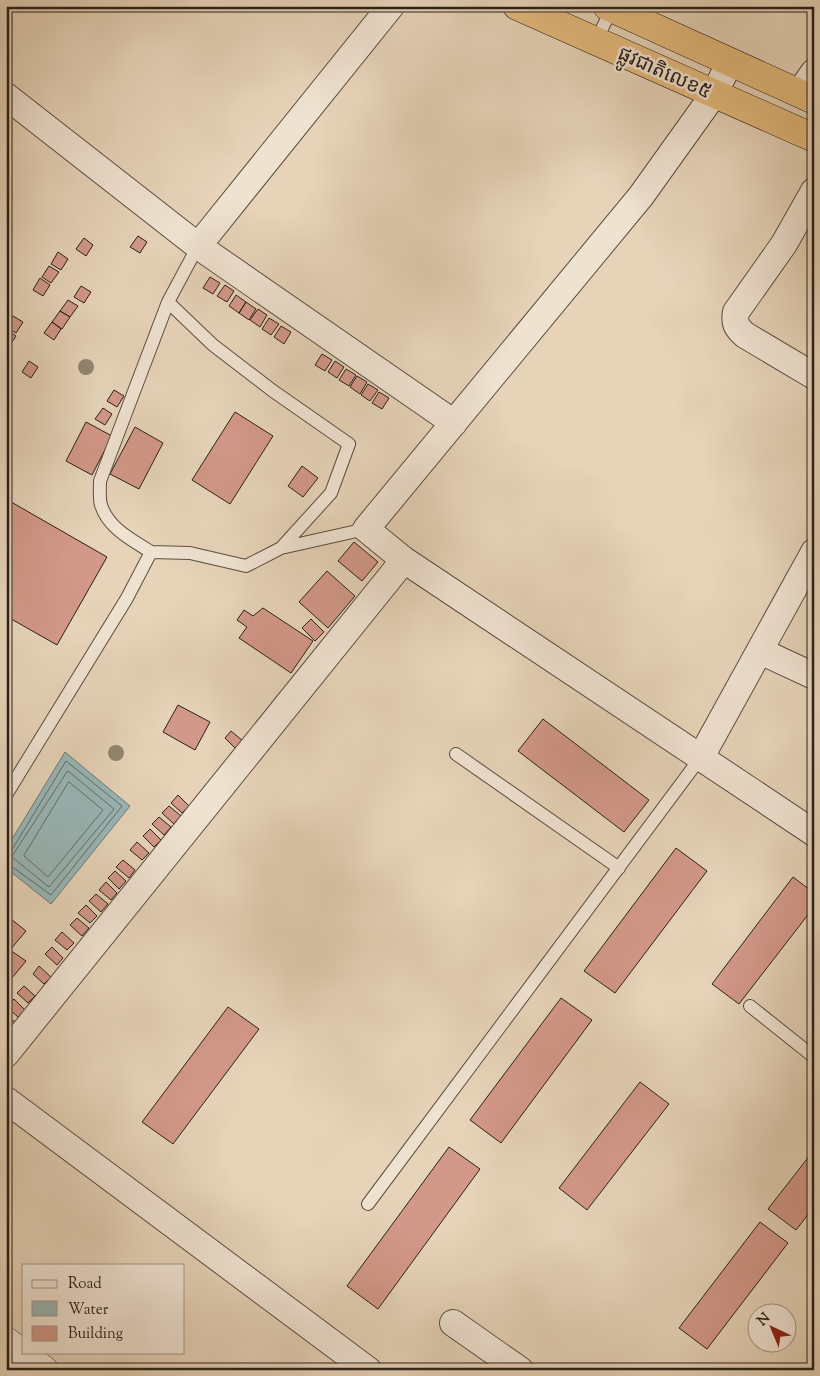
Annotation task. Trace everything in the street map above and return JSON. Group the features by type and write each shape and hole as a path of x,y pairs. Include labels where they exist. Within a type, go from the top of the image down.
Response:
{"highway":[{"name":"ផ្លូវជាតិលេខ៥","path":"517,6 814,138"},
{"name":"ផ្លូវជាតិលេខ៥","path":"611,7 730,62 809,88"}],"street":[{"path":"198,246 390,6"},
{"path":"730,62 714,94 641,196 366,529 404,560 814,833"},
{"path":"6,96 198,246 454,423"},
{"path":"814,191 784,244 736,312 734,320 736,326 745,335 814,376"},
{"path":"701,757 814,552"},
{"path":"6,1054 404,560"},
{"path":"760,650 814,676"},
{"path":"6,1100 368,1370"},
{"path":"453,1323 520,1370"},
{"path":"6,1341 22,1353"},
{"path":"23,1354 44,1370"}],"lane":[{"path":"596,41 611,7"},
{"path":"198,246 168,302 100,481 100,504 117,530 151,552 190,552 246,566 281,548 366,529"},
{"path":"168,302 213,345 272,391 349,444 331,494 281,548"},
{"path":"6,795 127,598 151,552"},
{"path":"456,754 619,868"},
{"path":"368,1204 701,757"},
{"path":"750,1006 814,1057"}],"water":[{"path":"65,752 130,806 51,904 6,868 6,849"}],"building":[{"path":"138,236 147,242 140,253 130,247"},
{"path":"84,238 93,245 86,256 76,249"},
{"path":"58,252 68,259 61,270 51,264"},
{"path":"49,266 59,272 51,283 42,277"},
{"path":"210,277 220,283 213,294 203,288"},
{"path":"40,278 50,285 43,296 33,290"},
{"path":"225,285 234,291 227,302 217,296"},
{"path":"81,286 91,292 84,303 74,297"},
{"path":"236,295 246,302 239,313 229,306"},
{"path":"68,300 78,306 70,317 60,311"},
{"path":"246,302 256,309 249,320 239,313"},
{"path":"258,309 267,315 260,327 250,320"},
{"path":"60,311 70,317 62,329 52,322"},
{"path":"13,316 23,322 16,333 6,327"},
{"path":"269,318 279,324 271,335 262,329"},
{"path":"52,322 61,329 54,340 44,333"},
{"path":"281,326 291,332 284,344 274,337"},
{"path":"6,329 16,336 9,347 6,345"},
{"path":"322,354 332,360 325,371 315,365"},
{"path":"29,361 38,367 31,378 22,372"},
{"path":"335,361 344,367 337,378 328,372"},
{"path":"346,369 356,375 349,386 339,380"},
{"path":"357,376 367,382 360,394 350,387"},
{"path":"368,384 378,390 370,401 361,395"},
{"path":"114,390 124,396 117,407 107,401"},
{"path":"379,392 389,398 382,409 372,403"},
{"path":"103,408 112,414 105,425 95,419"},
{"path":"235,412 273,436 230,504 192,480"},
{"path":"86,422 112,436 92,475 66,461"},
{"path":"135,427 163,443 139,489 110,474"},
{"path":"302,466 318,478 303,497 288,486"},
{"path":"6,499 107,557 57,645 6,616"},
{"path":"354,542 378,562 362,581 338,561"},
{"path":"327,571 355,596 328,628 299,602"},
{"path":"263,608 313,641 291,673 239,638 247,627 237,620 244,610 253,616"},
{"path":"311,619 324,632 315,641 302,628"},
{"path":"178,705 210,722 195,750 163,732"},
{"path":"543,719 649,800 624,832 518,751"},
{"path":"231,731 243,741 236,749 225,738"},
{"path":"178,795 189,806 182,813 171,803"},
{"path":"169,806 181,816 174,824 162,813"},
{"path":"159,817 171,827 164,835 152,824"},
{"path":"150,829 161,840 154,847 143,836"},
{"path":"137,842 149,853 142,860 130,850"},
{"path":"676,848 707,871 615,993 584,971"},
{"path":"123,860 135,870 129,878 116,867"},
{"path":"115,871 126,881 119,889 108,878"},
{"path":"793,877 814,893 814,907 739,1004 712,984"},
{"path":"106,882 117,893 111,900 99,890"},
{"path":"96,894 108,904 101,912 89,901"},
{"path":"86,905 97,916 90,923 78,913"},
{"path":"6,915 26,931 10,950 6,947"},
{"path":"77,918 89,928 82,936 70,925"},
{"path":"62,932 74,943 67,950 55,940"},
{"path":"52,947 63,958 57,965 45,954"},
{"path":"10,950 26,961 6,985 6,954"},
{"path":"39,966 51,977 44,984 33,974"},
{"path":"24,986 35,996 28,1003 17,993"},
{"path":"561,998 592,1020 501,1143 470,1120"},
{"path":"14,999 25,1010 18,1017 7,1007"},
{"path":"228,1007 259,1029 173,1144 142,1122"},
{"path":"6,1014 15,1022 8,1030 6,1028"},
{"path":"640,1082 669,1104 587,1210 559,1188"},
{"path":"449,1147 480,1169 378,1309 347,1286"},
{"path":"814,1150 814,1207 796,1230 768,1209"},
{"path":"760,1222 788,1243 707,1349 679,1328"}]}
